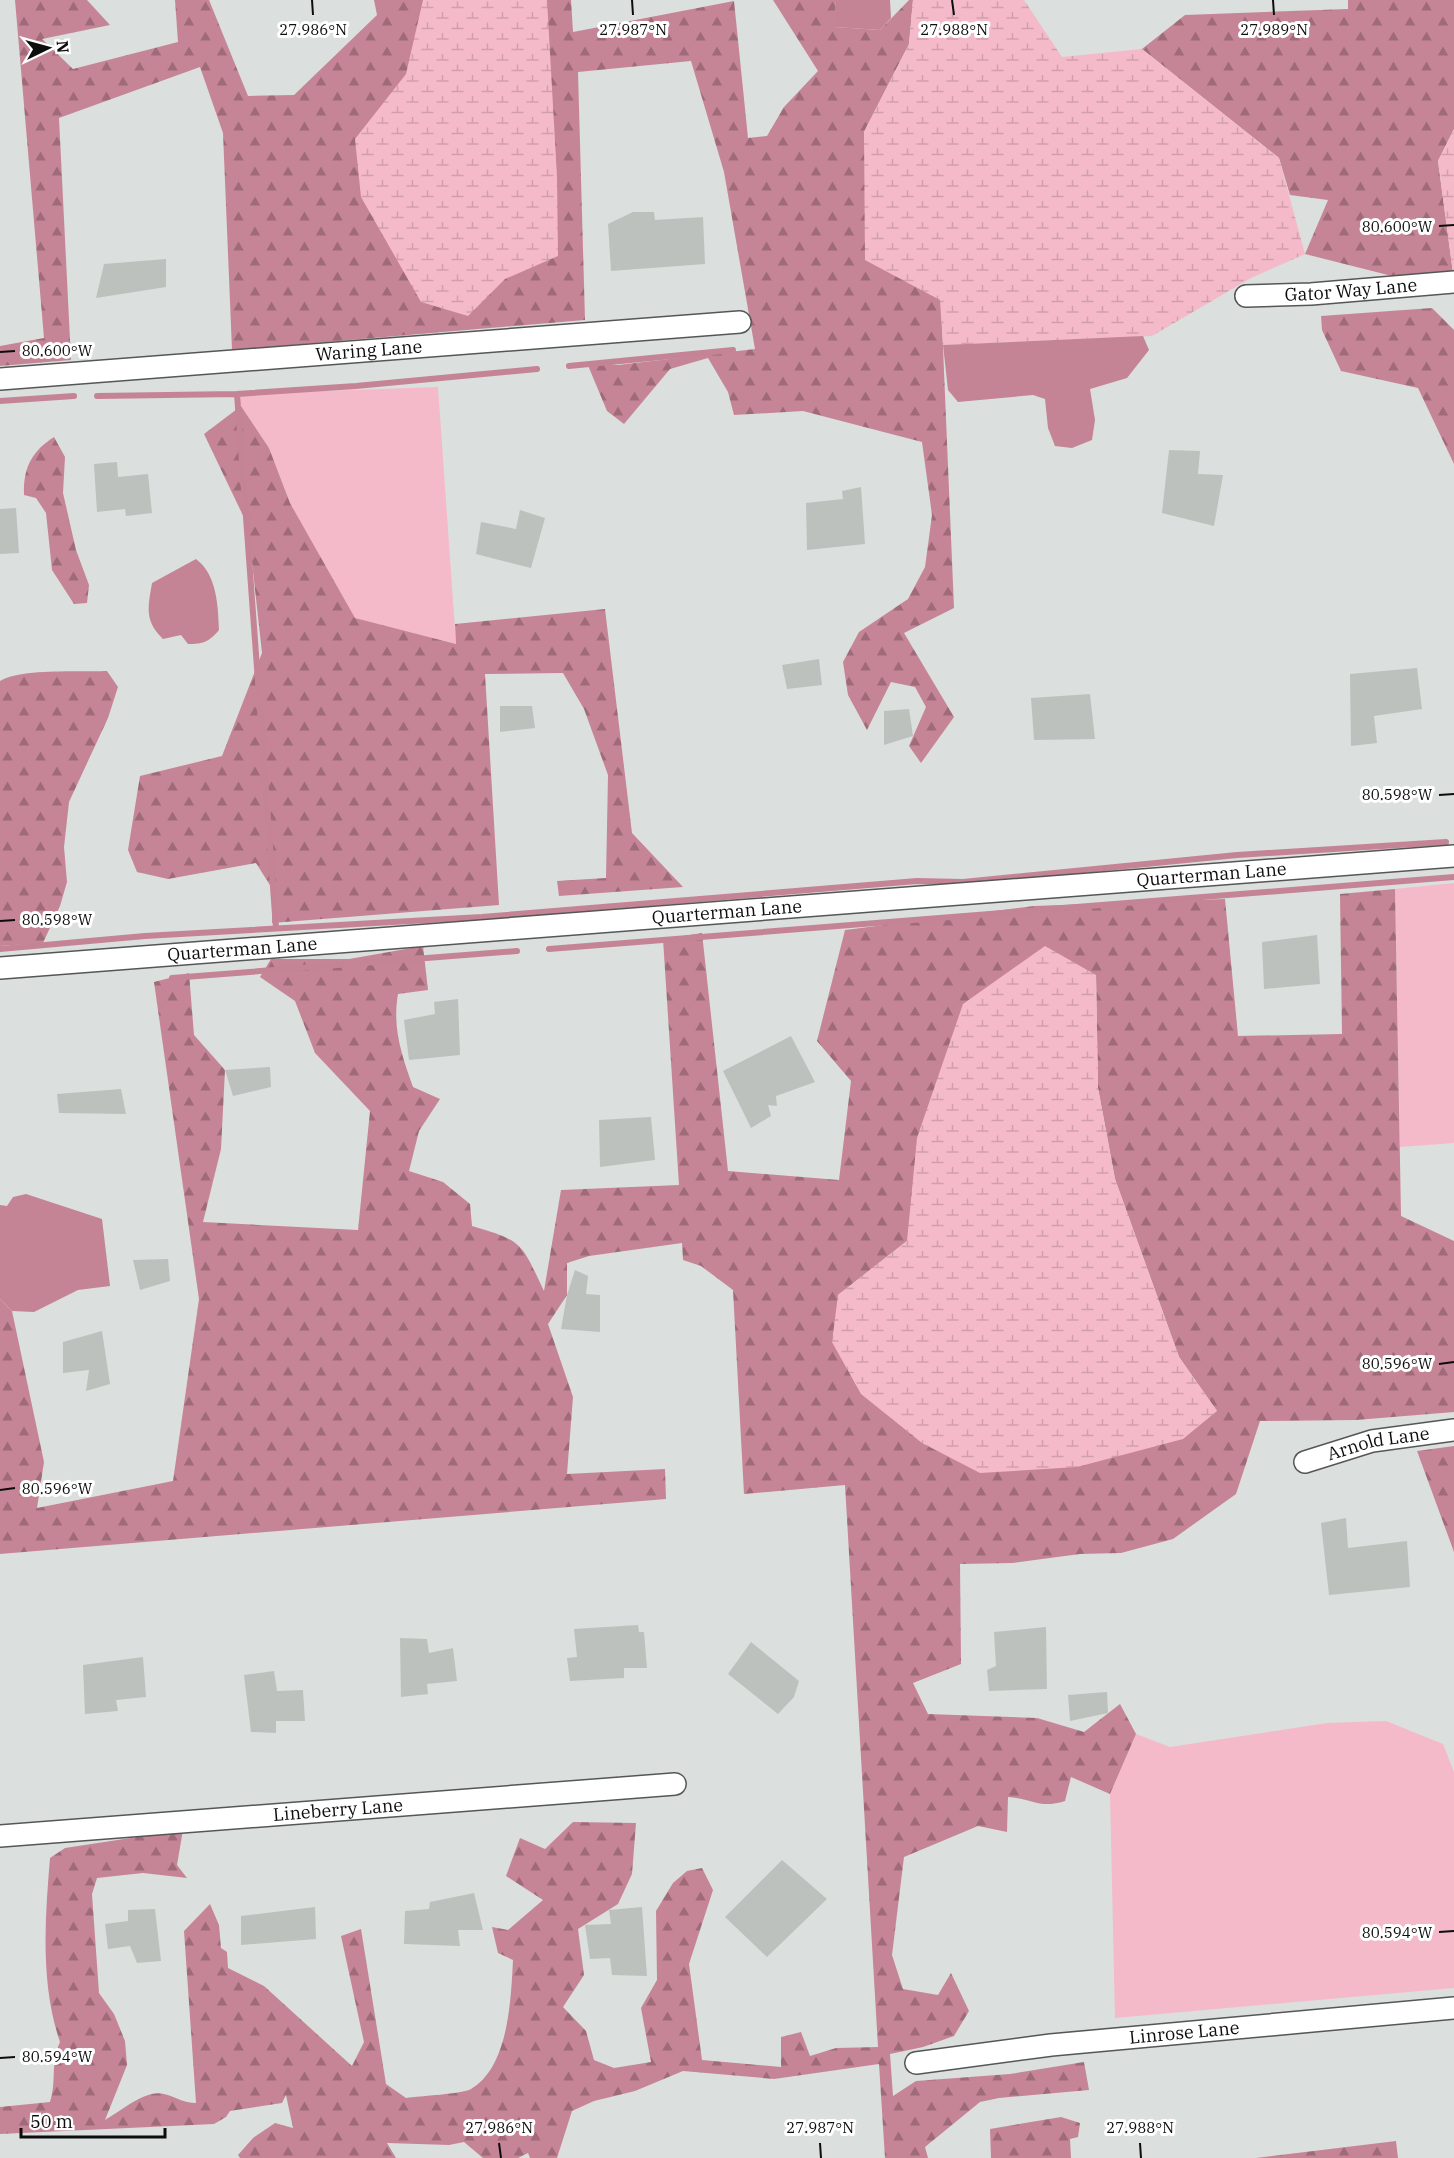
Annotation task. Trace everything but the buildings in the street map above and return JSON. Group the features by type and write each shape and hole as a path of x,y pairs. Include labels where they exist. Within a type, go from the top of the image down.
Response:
{"street":[{"name":"Gator Way Lane","path":"1246,296 1311,294 1454,282"},
{"name":"Waring Lane","path":"0,379 740,322"},
{"name":"Quarterman Lane","path":"0,968 1454,856"},
{"name":"Arnold Lane","path":"1305,1462 1372,1441 1454,1430"},
{"name":"Lineberry Lane","path":"0,1836 675,1784"},
{"name":"Linrose Lane","path":"916,2063 1051,2045 1454,2008"}],"green space":[{"path":"15,0 87,0 110,25 42,39 73,69 178,42 175,0 209,0 248,96 294,95 377,15 374,0 571,0 573,32 734,1 748,138 767,136 784,107 818,71 773,0 836,0 835,27 880,30 909,0 913,0 909,44 864,132 941,300 954,608 904,633 954,717 921,763 909,746 926,707 915,687 891,682 867,730 848,695 843,662 859,632 908,599 925,567 932,515 922,442 803,411 734,415 728,392 708,358 670,369 624,424 607,411 587,363 618,365 755,349 724,172 691,61 578,72 585,320 232,350 223,133 200,67 59,118 71,360 0,366 0,346 44,338"},
{"path":"423,0 547,0 557,177 558,256 505,279 468,316 421,302 361,197 355,139 406,74"},
{"path":"913,0 1024,0 1062,57 1142,49 1279,158 1305,254 1251,278 1152,336 943,345 940,300 865,260 864,132 909,44"},
{"path":"1348,0 1454,0 1454,129 1438,161 1453,273 1392,276 1305,254 1328,200 1290,195 1279,158 1142,49 1185,15 1348,9"},
{"path":"1454,129 1454,273 1453,273 1438,161"},
{"path":"1432,308 1454,330 1454,464 1418,388 1341,371 1322,330 1321,316"},
{"path":"438,387 456,644 354,618 290,503 269,448 241,406 238,405 237,394"},
{"path":"241,406 269,448 290,503 355,618 456,644 455,624 605,609 632,833 683,887 559,896 557,881 606,878 608,775 584,709 563,673 485,674 499,905 272,923 273,890 256,863 168,879 137,872 128,850 140,776 222,756 262,653 248,526 204,434"},
{"path":"54,437 65,457 63,493 76,550 89,585 87,603 74,604 52,570 46,513 36,498 24,495 25,477 30,461 46,442"},
{"path":"107,671 118,687 108,718 69,802 64,847 67,882 60,906 43,943 0,946 0,681 36,672"},
{"path":"1454,883 1454,1143 1400,1147 1395,889"},
{"path":"1395,889 1401,1216 1454,1241 1454,1412 1356,1420 1260,1421 1236,1494 1173,1539 1121,1553 1080,1554 1013,1563 960,1564 961,1664 913,1683 928,1714 1037,1718 1084,1732 1120,1704 1136,1734 1110,1794 1071,1777 1065,1801 1043,1804 1008,1797 1007,1832 978,1826 904,1857 892,1955 903,1989 938,1995 951,1973 969,2011 954,2036 923,2047 890,2054 893,2096 916,2081 1010,2074 1084,2062 1089,2090 999,2098 980,2102 925,2147 928,2158 885,2158 879,2064 774,2079 683,2071 635,2091 594,2101 572,2111 557,2158 530,2158 528,2153 518,2158 483,2158 464,2142 449,2145 387,2143 396,2158 240,2158 238,2155 253,2138 275,2123 293,2128 286,2095 282,2103 230,2111 226,2117 214,2124 0,2134 0,2107 50,2102 52,2094 55,2057 60,2042 49,1997 47,1974 46,1927 50,1858 65,1848 183,1830 177,1865 187,1878 143,1873 97,1878 92,1894 99,1993 114,2014 125,2041 127,2065 105,2120 134,2102 157,2093 196,2103 184,1931 210,1904 219,1925 221,1948 227,1952 228,1968 264,1986 352,2066 364,2042 341,1936 361,1929 386,2084 406,2098 450,2094 471,2089 484,2079 493,2065 506,2030 509,2012 513,1960 498,1953 492,1927 508,1930 543,1900 506,1876 520,1838 545,1849 573,1822 636,1823 632,1874 618,1904 578,1929 584,1975 563,2007 586,2031 594,2060 614,2068 651,2062 641,2008 657,1980 656,1911 673,1883 687,1871 702,1868 713,1890 689,1964 702,2060 781,2067 781,2037 801,2032 810,2056 836,2048 878,2047 845,1485 744,1494 733,1290 701,1266 683,1260 682,1243 589,1256 567,1263 567,1295 548,1324 573,1397 567,1474 665,1469 666,1499 0,1554 0,1299 12,1311 44,1462 37,1508 173,1481 199,1299 154,982 189,973 194,1035 225,1070 221,1149 203,1222 358,1230 370,1111 315,1053 295,1001 260,977 271,959 349,959 423,946 428,990 398,994 397,1030 413,1087 440,1099 419,1131 409,1171 443,1182 470,1204 472,1226 502,1236 519,1246 525,1253 544,1291 561,1190 679,1185 663,939 702,933 728,1171 839,1180 851,1081 817,1041 845,930 1034,906 1225,899 1238,1036 1342,1034 1340,894","holes":["1096,975 1098,1088 1115,1179 1179,1357 1217,1411 838,1295 907,1241"]},
{"path":"1045,946 1096,975 1098,1088 1115,1179 1179,1357 1217,1411 1183,1439 1077,1467 980,1473 922,1443 861,1394 832,1342 838,1295 907,1241 917,1138 963,1004"},
{"path":"1454,1446 1454,1552 1417,1451"},
{"path":"1386,1721 1443,1744 1454,1772 1454,1988 1115,2018 1110,1794 1136,1734 1170,1747 1327,1723"},
{"path":"1061,2117 1080,2123 1078,2137 1070,2139 1071,2158 991,2158 990,2129"},
{"path":"1396,2141 1398,2158 1256,2158"}],"shaded area":[{"path":"836,0 890,0 891,18 880,30 834,27"},
{"path":"1143,336 1149,350 1127,378 1090,389 1095,420 1092,440 1072,448 1055,446 1048,428 1045,399 1033,395 958,402 948,390 943,345"},
{"path":"196,559 208,573 215,591 219,630 209,640 198,644 188,644 181,635 163,639 150,620 152,583"},
{"path":"26,1194 102,1219 110,1286 78,1290 34,1312 12,1311 0,1299 0,1205 7,1206 13,1197"}],"waterway":[{"path":"569,366 733,350"},
{"path":"97,396 237,394 356,386 537,369"},
{"path":"237,394 276,928"},
{"path":"0,401 74,396"},
{"path":"0,949 145,936 482,917 917,881 963,882 1237,855 1446,842"},
{"path":"549,949 1454,877"},
{"path":"172,978 517,951"}]}
